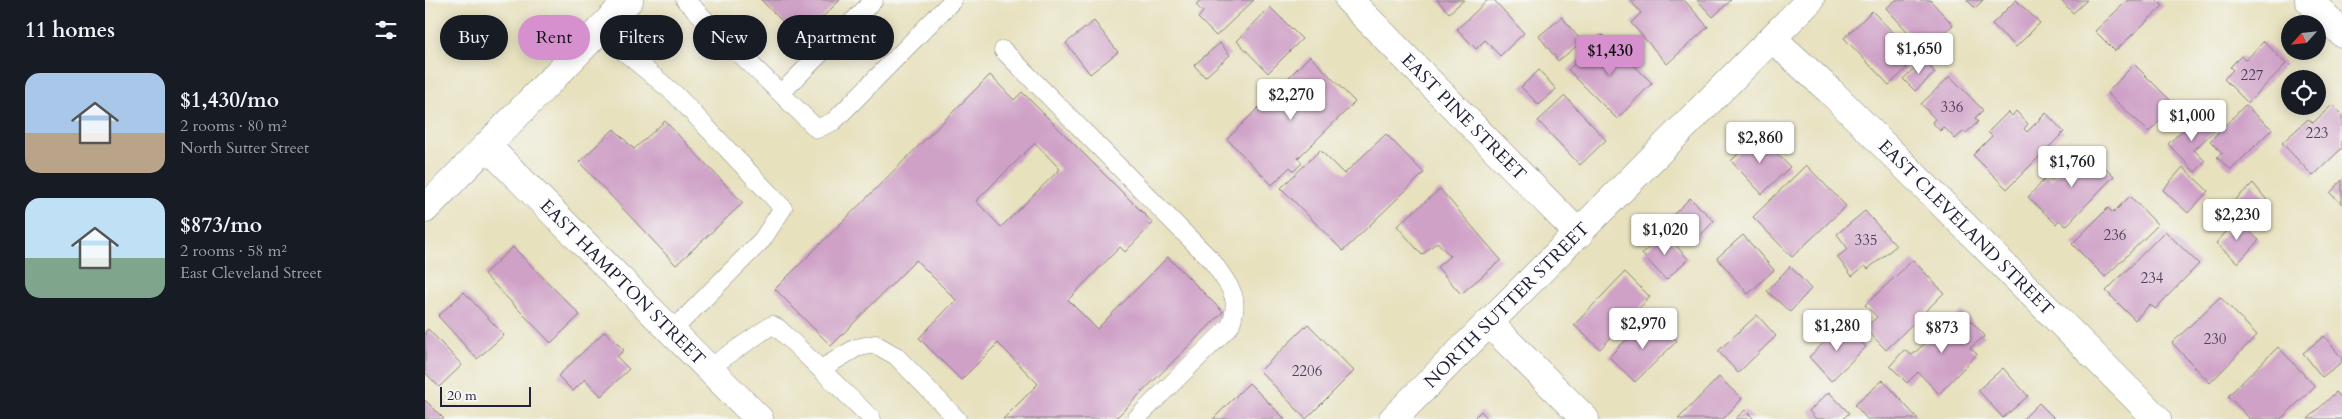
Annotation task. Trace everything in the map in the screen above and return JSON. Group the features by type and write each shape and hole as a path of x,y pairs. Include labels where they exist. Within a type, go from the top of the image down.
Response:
{"street":[{"path":"425,209 488,147 629,0"},
{"name":"EAST PINE STREET","path":"1349,0 1579,234"},
{"name":"NORTH SUTTER STREET","path":"1393,419 1810,0"},
{"path":"2309,0 2342,33"},
{"name":"EAST CLEVELAND STREET","path":"1773,39 1830,91 2157,419"},
{"name":"EAST HAMPTON STREET","path":"488,147 759,419"},
{"path":"1489,323 1585,419"}],"lane":[{"path":"685,0 817,128 834,121 953,0"},
{"path":"781,93 874,0"},
{"path":"599,31 675,94 783,208 762,240 672,331"},
{"path":"1003,50 1212,261 1231,290 1237,309 1230,326 1136,419"},
{"path":"709,368 772,325 778,328 872,419"},
{"path":"821,369 856,348 875,344 896,356 957,419"}],"building":[{"path":"761,0 840,0 825,15 777,16"},
{"path":"1200,0 1254,0 1216,36 1198,18 1203,12 1196,5"},
{"path":"1437,0 1464,0 1449,13"},
{"path":"1488,0 1494,0 1524,33 1500,56 1485,40 1476,49 1457,29"},
{"path":"1630,0 1684,0 1708,27 1667,64 1631,23 1641,13"},
{"path":"1697,0 1731,0 1713,17"},
{"path":"1896,0 1930,0 1953,25 1933,44 1924,35 1917,42 1886,8"},
{"path":"1967,0 1983,0 1975,8"},
{"path":"2016,0 2040,23 2016,47 1992,24"},
{"path":"2061,0 2087,0 2073,13"},
{"path":"2128,0 2157,0 2163,6 2115,51 2095,31"},
{"path":"1270,7 1302,39 1268,73 1237,41"},
{"path":"1872,11 1910,50 1899,60 1907,68 1889,85 1844,38"},
{"path":"1562,17 1582,42 1558,61 1539,36"},
{"path":"1094,21 1118,52 1090,74 1066,43"},
{"path":"1603,35 1652,83 1617,119 1568,70"},
{"path":"2264,41 2286,64 2248,103 2224,79 2233,70 2230,67 2241,56 2246,60"},
{"path":"1220,43 1230,55 1205,77 1194,65"},
{"path":"1310,56 1355,102 1298,158 1302,163 1294,171 1290,167 1272,185 1227,139"},
{"path":"1924,59 1935,73 1915,91 1903,79"},
{"path":"2134,64 2175,105 2149,132 2107,93"},
{"path":"1539,70 1556,89 1539,105 1521,87"},
{"path":"990,75 1014,100 1022,92 1153,223 1125,252 1120,247 1068,300 1097,329 1168,257 1223,312 1115,419 1003,419 1038,384 998,343 961,380 919,338 956,300 916,260 831,346 775,289","holes":["1035,143 1060,169 1001,227 976,201"]},
{"path":"1950,76 1983,110 1975,118 1978,122 1966,133 1964,131 1955,139 1944,127 1940,131 1932,122 1935,119 1921,104"},
{"path":"1565,96 1606,140 1580,165 1538,121"},
{"path":"2245,105 2272,129 2231,170 2217,157 2222,153 2210,141"},
{"path":"2332,105 2342,115 2342,148 2313,176 2282,143 2308,119 2313,123 2321,115 2326,115 2326,111"},
{"path":"2016,111 2028,124 2024,129 2027,132 2046,113 2064,132 2007,189 1973,155 1992,136 1988,132 2008,112 2012,116"},
{"path":"2198,115 2214,131 2194,150 2205,161 2195,172 2168,144"},
{"path":"665,121 743,203 676,265 579,162 614,129 634,149"},
{"path":"1386,134 1424,173 1343,251 1281,188 1320,150 1344,174"},
{"path":"1758,134 1790,167 1762,194 1731,161"},
{"path":"2084,147 2114,176 2066,226 2059,220 2056,224 2028,197 2047,177 2051,181"},
{"path":"1806,165 1846,206 1792,257 1753,217"},
{"path":"2183,167 2208,191 2188,213 2163,190"},
{"path":"2342,180 2342,204 2330,193"},
{"path":"2253,183 2271,205 2251,224 2231,204"},
{"path":"1440,189 1501,260 1461,294 1437,267 1450,256 1437,242 1422,255 1397,226"},
{"path":"2130,196 2158,225 2105,277 2072,244 2108,208 2113,213"},
{"path":"1690,198 1714,221 1695,241 1671,217"},
{"path":"1865,211 1896,246 1868,269 1865,266 1852,276 1837,257 1848,249 1837,234"},
{"path":"2237,220 2259,240 2238,263 2216,243"},
{"path":"2165,231 2199,264 2155,309 2150,304 2135,320 2106,291"},
{"path":"1665,233 1688,259 1666,280 1642,254"},
{"path":"1743,235 1774,270 1748,294 1717,258"},
{"path":"513,247 580,315 551,343 484,274"},
{"path":"1913,260 1944,293 1886,350 1865,328 1877,317 1865,305"},
{"path":"1790,266 1811,289 1790,312 1767,291"},
{"path":"1625,272 1650,297 1600,349 1574,325"},
{"path":"464,292 504,335 477,359 438,316"},
{"path":"2220,297 2257,335 2210,383 2172,343"},
{"path":"1962,311 1985,336 1970,348 1977,354 1939,394 1918,372 1907,383 1890,366 1904,350 1912,355"},
{"path":"1757,315 1776,336 1738,373 1718,351"},
{"path":"1656,320 1677,341 1635,382 1609,357 1642,324 1647,330"},
{"path":"1844,323 1866,347 1831,381 1809,357"},
{"path":"1308,324 1354,371 1306,419 1260,371"},
{"path":"428,329 462,365 439,387 425,372 425,332"},
{"path":"605,331 624,350 617,357 629,369 601,396 585,379 573,391 558,376"},
{"path":"2324,336 2342,358 2342,362 2322,377 2303,353"},
{"path":"2278,347 2315,386 2281,419 2250,419 2228,396"},
{"path":"2003,368 2028,396 2003,418 1978,390"},
{"path":"1719,377 1742,399 1723,419 1678,419"},
{"path":"1883,380 1918,419 1867,419 1855,405"},
{"path":"1249,383 1285,419 1213,419"},
{"path":"1829,392 1849,413 1843,419 1816,419 1809,411"},
{"path":"2336,392 2342,398 2342,419 2308,419"},
{"path":"425,400 444,419 425,419"},
{"path":"2039,403 2055,419 2023,419"},
{"path":"1745,410 1754,419 1735,419"},
{"path":"1481,411 1488,419 1473,419"}]}
